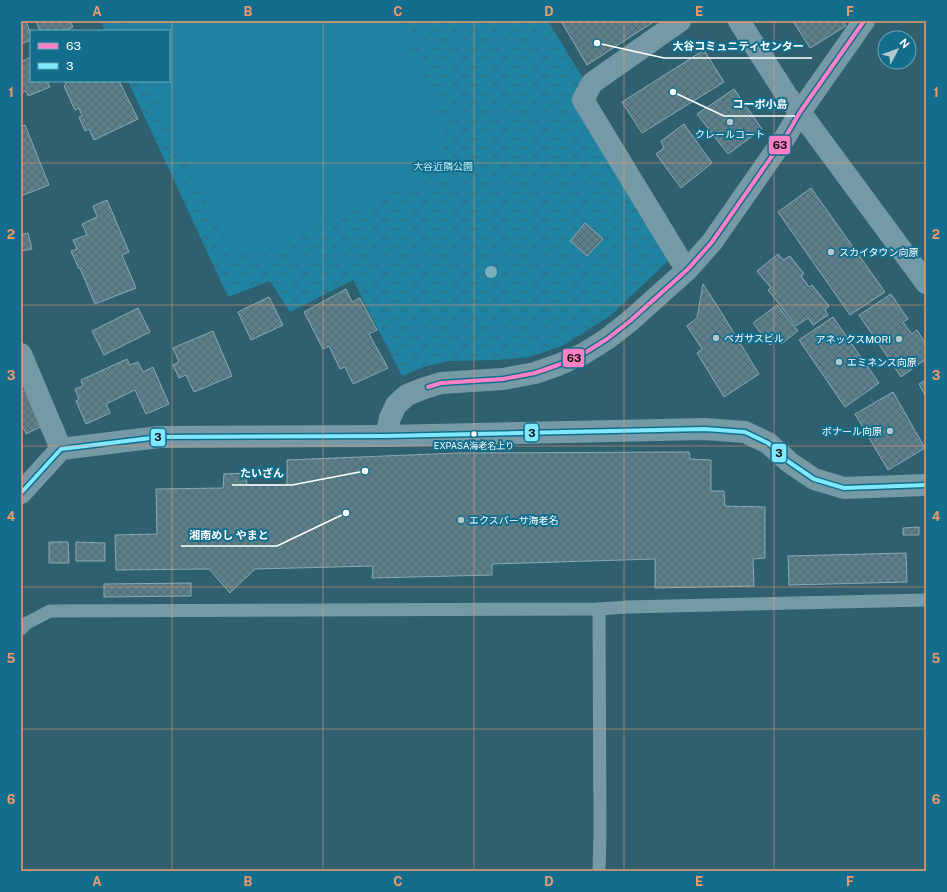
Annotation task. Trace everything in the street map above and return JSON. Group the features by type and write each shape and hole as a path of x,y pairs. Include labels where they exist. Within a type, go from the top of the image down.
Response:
{"street":[{"path":"680,21 592,83 584,100 679,258 688,269"},
{"path":"739,21 787,96 926,283"},
{"path":"386,436 390,418 396,404 407,395 440,383 503,379 535,373 583,354 607,339 630,321 688,269 712,242 864,21"},
{"path":"21,354 61,449"},
{"path":"21,493 61,449 159,436 386,436 705,429 744,432 768,443 789,462 814,479 844,488 926,485"}],"lane":[{"path":"21,629 27,623 50,611 599,609 627,607 926,600"},
{"path":"599,609 599,871"}],"green space":[{"name":"大谷近隣公園","path":"101,21 548,21 584,80 669,260 610,316 564,345 530,357 497,360 449,361 423,367 402,376 353,280 290,312 270,281 228,297 128,82 170,82 170,30 105,30"},
{"path":"134,21 398,21 443,115 446,137 442,151 436,163 422,179 273,248 250,256 243,255 232,250 222,235 148,82 170,82 170,30 132,30"}],"building":[{"path":"21,21 26,21 30,32 30,40 21,44"},
{"path":"36,21 70,21 73,27 66,30 40,30"},
{"path":"561,21 655,21 587,65"},
{"path":"793,21 843,21 846,26 810,48"},
{"path":"704,50 724,82 642,133 622,102"},
{"path":"30,58 30,82 48,82 50,87 28,96 26,91 21,93 21,62"},
{"path":"65,82 120,82 138,119 94,140 89,129 85,131 79,117 82,116 79,108 75,110 64,86 66,84"},
{"name":"クレールコート","path":"734,89 762,129 728,154 697,114"},
{"path":"684,124 712,163 681,188 656,154 664,148 661,141"},
{"path":"25,125 49,185 21,196 21,127"},
{"name":"スカイタウン向原","path":"811,188 885,292 850,315 778,212"},
{"path":"107,200 129,252 122,255 136,288 95,304 71,251 77,249 73,240 87,235 82,224 97,217 93,206"},
{"path":"585,223 603,239 587,256 570,241"},
{"path":"28,233 32,249 21,251 21,235"},
{"path":"778,254 783,260 790,256 804,274 801,276 809,287 812,285 829,306 825,310 828,315 813,325 808,318 796,326 768,290 771,288 757,271"},
{"name":"ペガサスビル","path":"703,284 759,374 724,397 697,353 702,349 687,326 697,318"},
{"path":"346,289 352,302 360,298 377,330 369,334 388,368 353,384 345,367 340,369 329,346 323,349 304,312"},
{"name":"アネックスMORI","path":"891,294 908,319 903,322 912,334 917,330 926,344 926,359 901,377 859,315"},
{"path":"269,297 283,325 251,340 238,312"},
{"path":"777,305 798,331 781,344 777,340 770,345 753,323"},
{"path":"138,308 150,332 104,355 92,331"},
{"name":"エミネンス向原","path":"833,317 879,383 845,407 799,340"},
{"path":"213,331 232,376 194,392 186,375 179,378 173,365 179,362 173,348"},
{"path":"127,359 130,365 138,362 143,372 153,367 169,404 146,414 135,390 106,404 110,413 86,424 76,401 79,399 75,389 83,386 81,380"},
{"path":"926,380 926,397 919,384"},
{"path":"25,390 42,426 26,434 23,427 21,428 21,392"},
{"name":"ボナール向原","path":"893,392 925,448 888,470 855,414"},
{"name":"エクスパーサ海老名","path":"689,452 690,459 711,460 711,491 724,491 725,506 765,507 765,558 753,559 754,586 655,588 655,559 492,564 492,575 372,578 373,566 255,569 230,593 209,569 116,570 115,535 157,534 156,489 223,488 224,474 246,473 247,485 287,485 287,460 457,453"},
{"path":"919,527 919,535 903,535 903,528"},
{"path":"49,542 68,542 69,563 49,563"},
{"path":"76,542 105,543 105,561 76,561"},
{"path":"906,553 907,582 789,585 788,556"},
{"path":"191,583 191,596 104,597 104,584"}],"transit line":[{"name":"63","path":"428,387 441,383 503,379 535,373 583,354 607,339 630,321 688,269 712,242 864,21"},
{"name":"3","path":"21,493 61,449 159,437 386,436 705,429 745,432 768,443 789,462 814,479 844,488 926,485"}],"place":[{"name":"大谷コミュニティセンター","path":"597,43"},
{"name":"コーポ小島","path":"673,92"},
{"name":"クレールコート","path":"730,122"},
{"name":"スカイタウン向原","path":"831,252"},
{"name":"ペガサスビル","path":"716,338"},
{"name":"アネックスMORI","path":"899,339"},
{"name":"エミネンス向原","path":"839,362"},
{"name":"ボナール向原","path":"890,431"},
{"name":"EXPASA海老名上り","path":"474,434"},
{"name":"たいざん","path":"365,471"},
{"name":"湘南めし やまと","path":"346,513"},
{"name":"エクスパーサ海老名","path":"461,520"}]}
